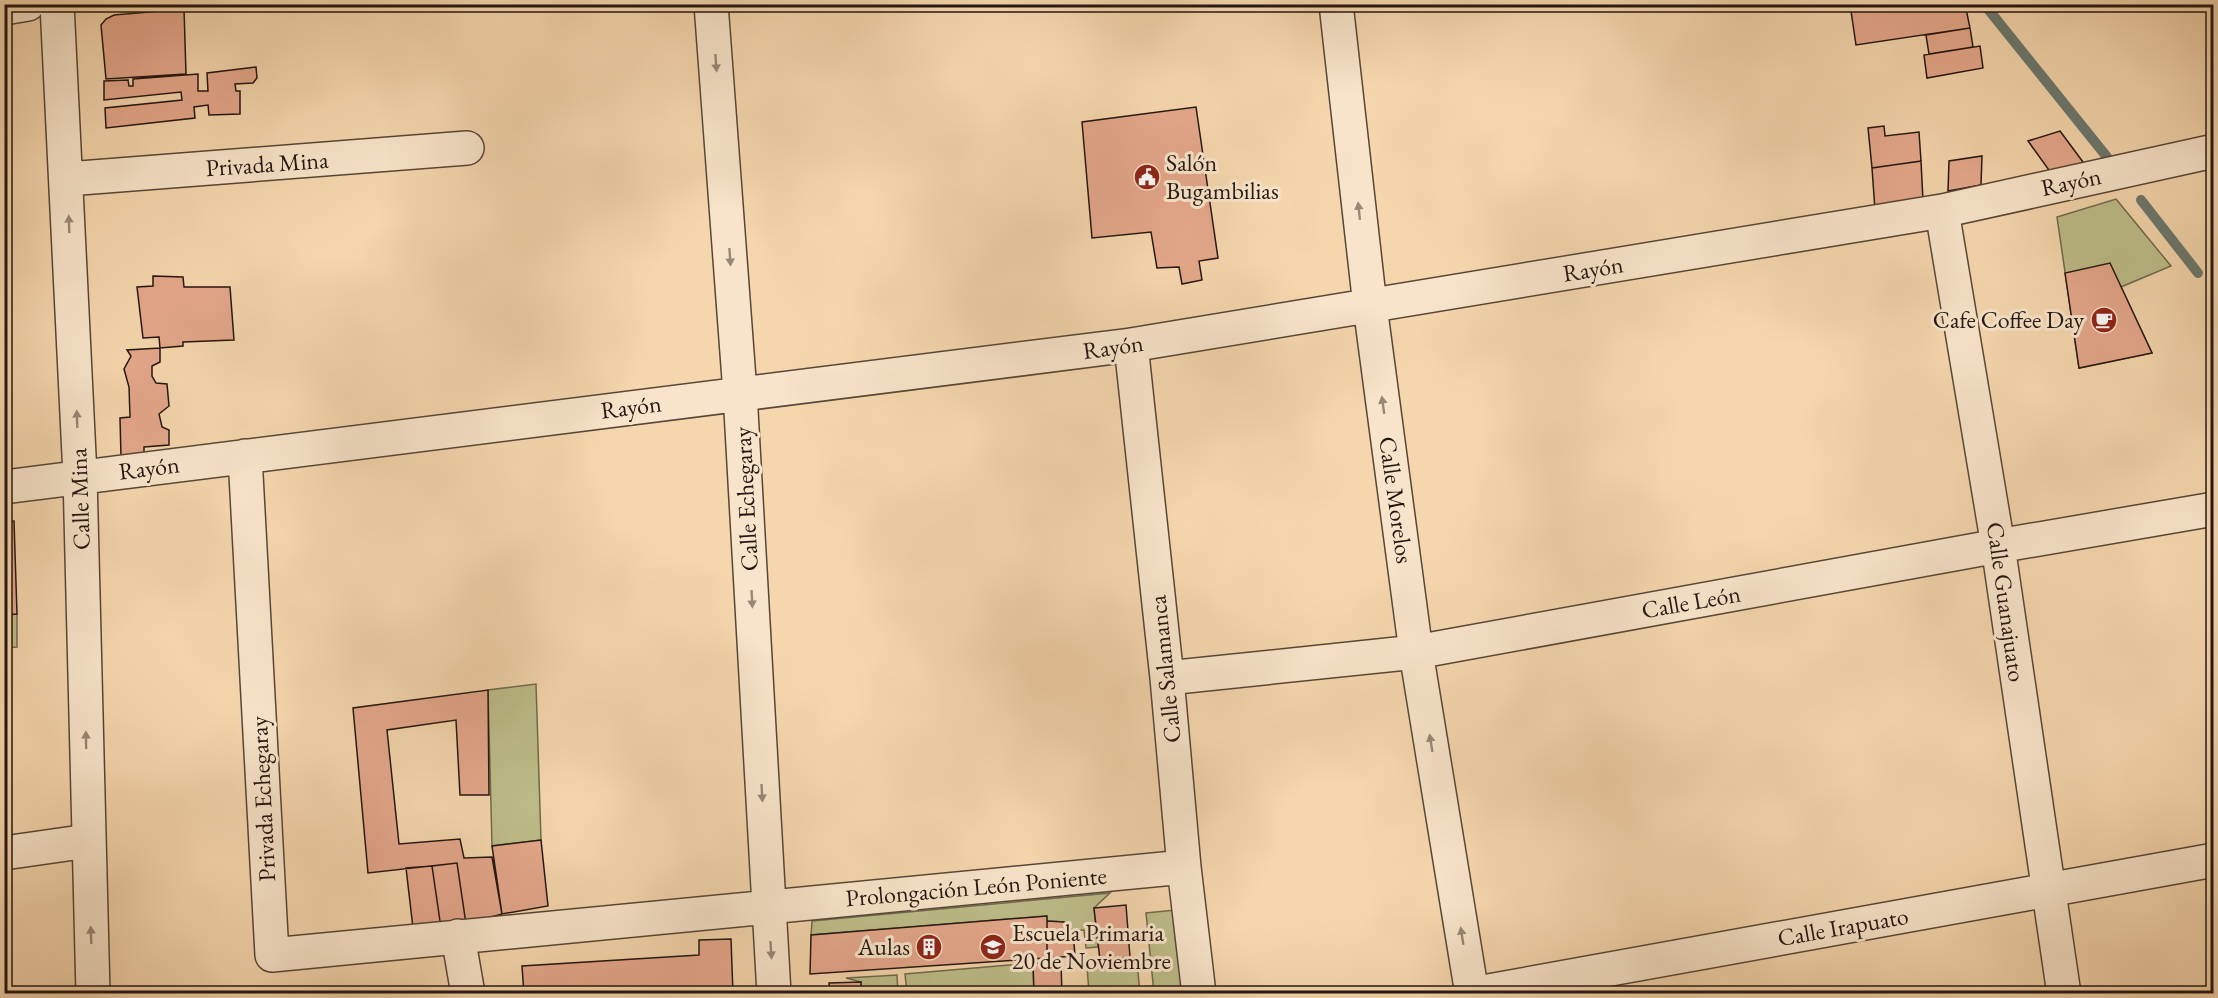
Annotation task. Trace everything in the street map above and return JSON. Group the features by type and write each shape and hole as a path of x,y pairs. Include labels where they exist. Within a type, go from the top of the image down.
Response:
{"street":[{"path":"4,8 28,4"},
{"name":"Calle Mina","path":"57,4 80,476 93,993"},
{"name":"Calle Echegaray","path":"711,4 740,393 774,993"},
{"name":"Calle Morelos","path":"1336,4 1370,306 1416,652 1472,993"},
{"name":"Privada Mina","path":"67,179 467,148"},
{"name":"Rayón","path":"4,487 1131,345 1942,211 2214,151"},
{"name":"Calle Guanajuato","path":"1942,211 1998,546 2064,993"},
{"name":"Calle Salamanca","path":"1131,345 1199,993"},
{"name":"Privada Echegaray","path":"244,456 272,955 769,907"},
{"name":"Calle León","path":"1167,678 1416,652 2214,509"},
{"path":"4,854 88,841"},
{"name":"Calle Irapuato","path":"1472,993 2214,860"},
{"name":"Prolongación León Poniente","path":"769,907 1184,867"},
{"path":"458,936 468,993"}],"green space":[{"path":"2116,199 2171,266 2121,287 2152,353 2079,368 2057,217"},
{"path":"17,614 17,647 5,648 5,615"},
{"path":"536,684 541,840 492,846 488,690"},
{"path":"1110,893 1094,908 1098,947 1086,948 1084,930 1073,931 1064,922 1047,921 1046,916 811,935 812,921"},
{"path":"1175,910 1183,993 1154,993 1146,913"},
{"path":"1137,962 1140,993 1089,993 1087,966"},
{"path":"1033,963 1034,993 907,993 905,974"},
{"path":"897,975 898,993 861,993 861,982 846,978"}],"building":[{"path":"1900,4 1965,4 1970,28 1856,45 1851,11"},
{"path":"184,9 186,74 106,79 101,25 106,19 114,15"},
{"path":"1970,28 1973,47 1929,54 1926,35"},
{"path":"1980,46 1983,68 1927,78 1924,55"},
{"path":"256,67 257,78 253,83 235,84 236,91 240,91 240,114 209,115 208,105 194,107 195,118 106,128 105,108 182,100 181,92 104,100 104,81 128,80 129,86 133,86 133,79 198,74 198,91 208,91 207,73"},
{"name":"Salón Bugambilias","path":"1196,107 1218,258 1199,261 1202,280 1182,284 1179,267 1157,268 1151,232 1092,238 1082,122"},
{"path":"1884,126 1885,136 1919,132 1921,161 1872,168 1868,128"},
{"path":"2060,131 2086,166 2051,173 2028,141"},
{"path":"1982,156 1981,185 1948,191 1949,161"},
{"path":"1921,161 1923,201 1875,210 1872,168"},
{"name":"Cafe Coffee Day","path":"2110,263 2152,353 2079,368 2065,273"},
{"path":"153,276 183,277 184,287 230,287 234,340 183,342 183,346 160,348 159,337 143,338 137,287 153,286"},
{"path":"160,348 160,362 152,366 152,376 156,383 167,384 169,406 159,414 162,427 169,430 169,445 144,447 144,455 121,457 120,418 130,417 129,387 124,369 131,356 127,350"},
{"path":"14,521 17,614 4,615 4,522"},
{"path":"488,690 489,795 460,795 456,720 387,730 399,844 460,839 464,858 492,857 502,914 466,924 457,863 368,873 353,708"},
{"path":"541,840 548,906 502,914 492,846"},
{"path":"457,863 466,924 441,928 432,866"},
{"path":"432,866 441,928 413,928 406,868"},
{"path":"1126,905 1130,957 1100,960 1094,908"},
{"name":"Aulas","path":"1047,916 1047,958 810,974 811,935"},
{"path":"1047,921 1064,922 1073,931 1075,956 1047,958"},
{"path":"731,939 733,994 524,994 522,966 699,955 699,940"},
{"path":"1033,963 1061,963 1062,994 1034,994"},
{"path":"861,982 861,994 830,994 829,983"}],"waterway":[{"path":"1984,4 2107,157"},
{"path":"2141,200 2198,273"}],"place":[{"name":"Salón Bugambilias","path":"1147,177"},
{"name":"Cafe Coffee Day","path":"2104,320"},
{"name":"Aulas","path":"929,947"},
{"name":"Escuela Primaria 20 de Noviembre","path":"993,947"}]}
